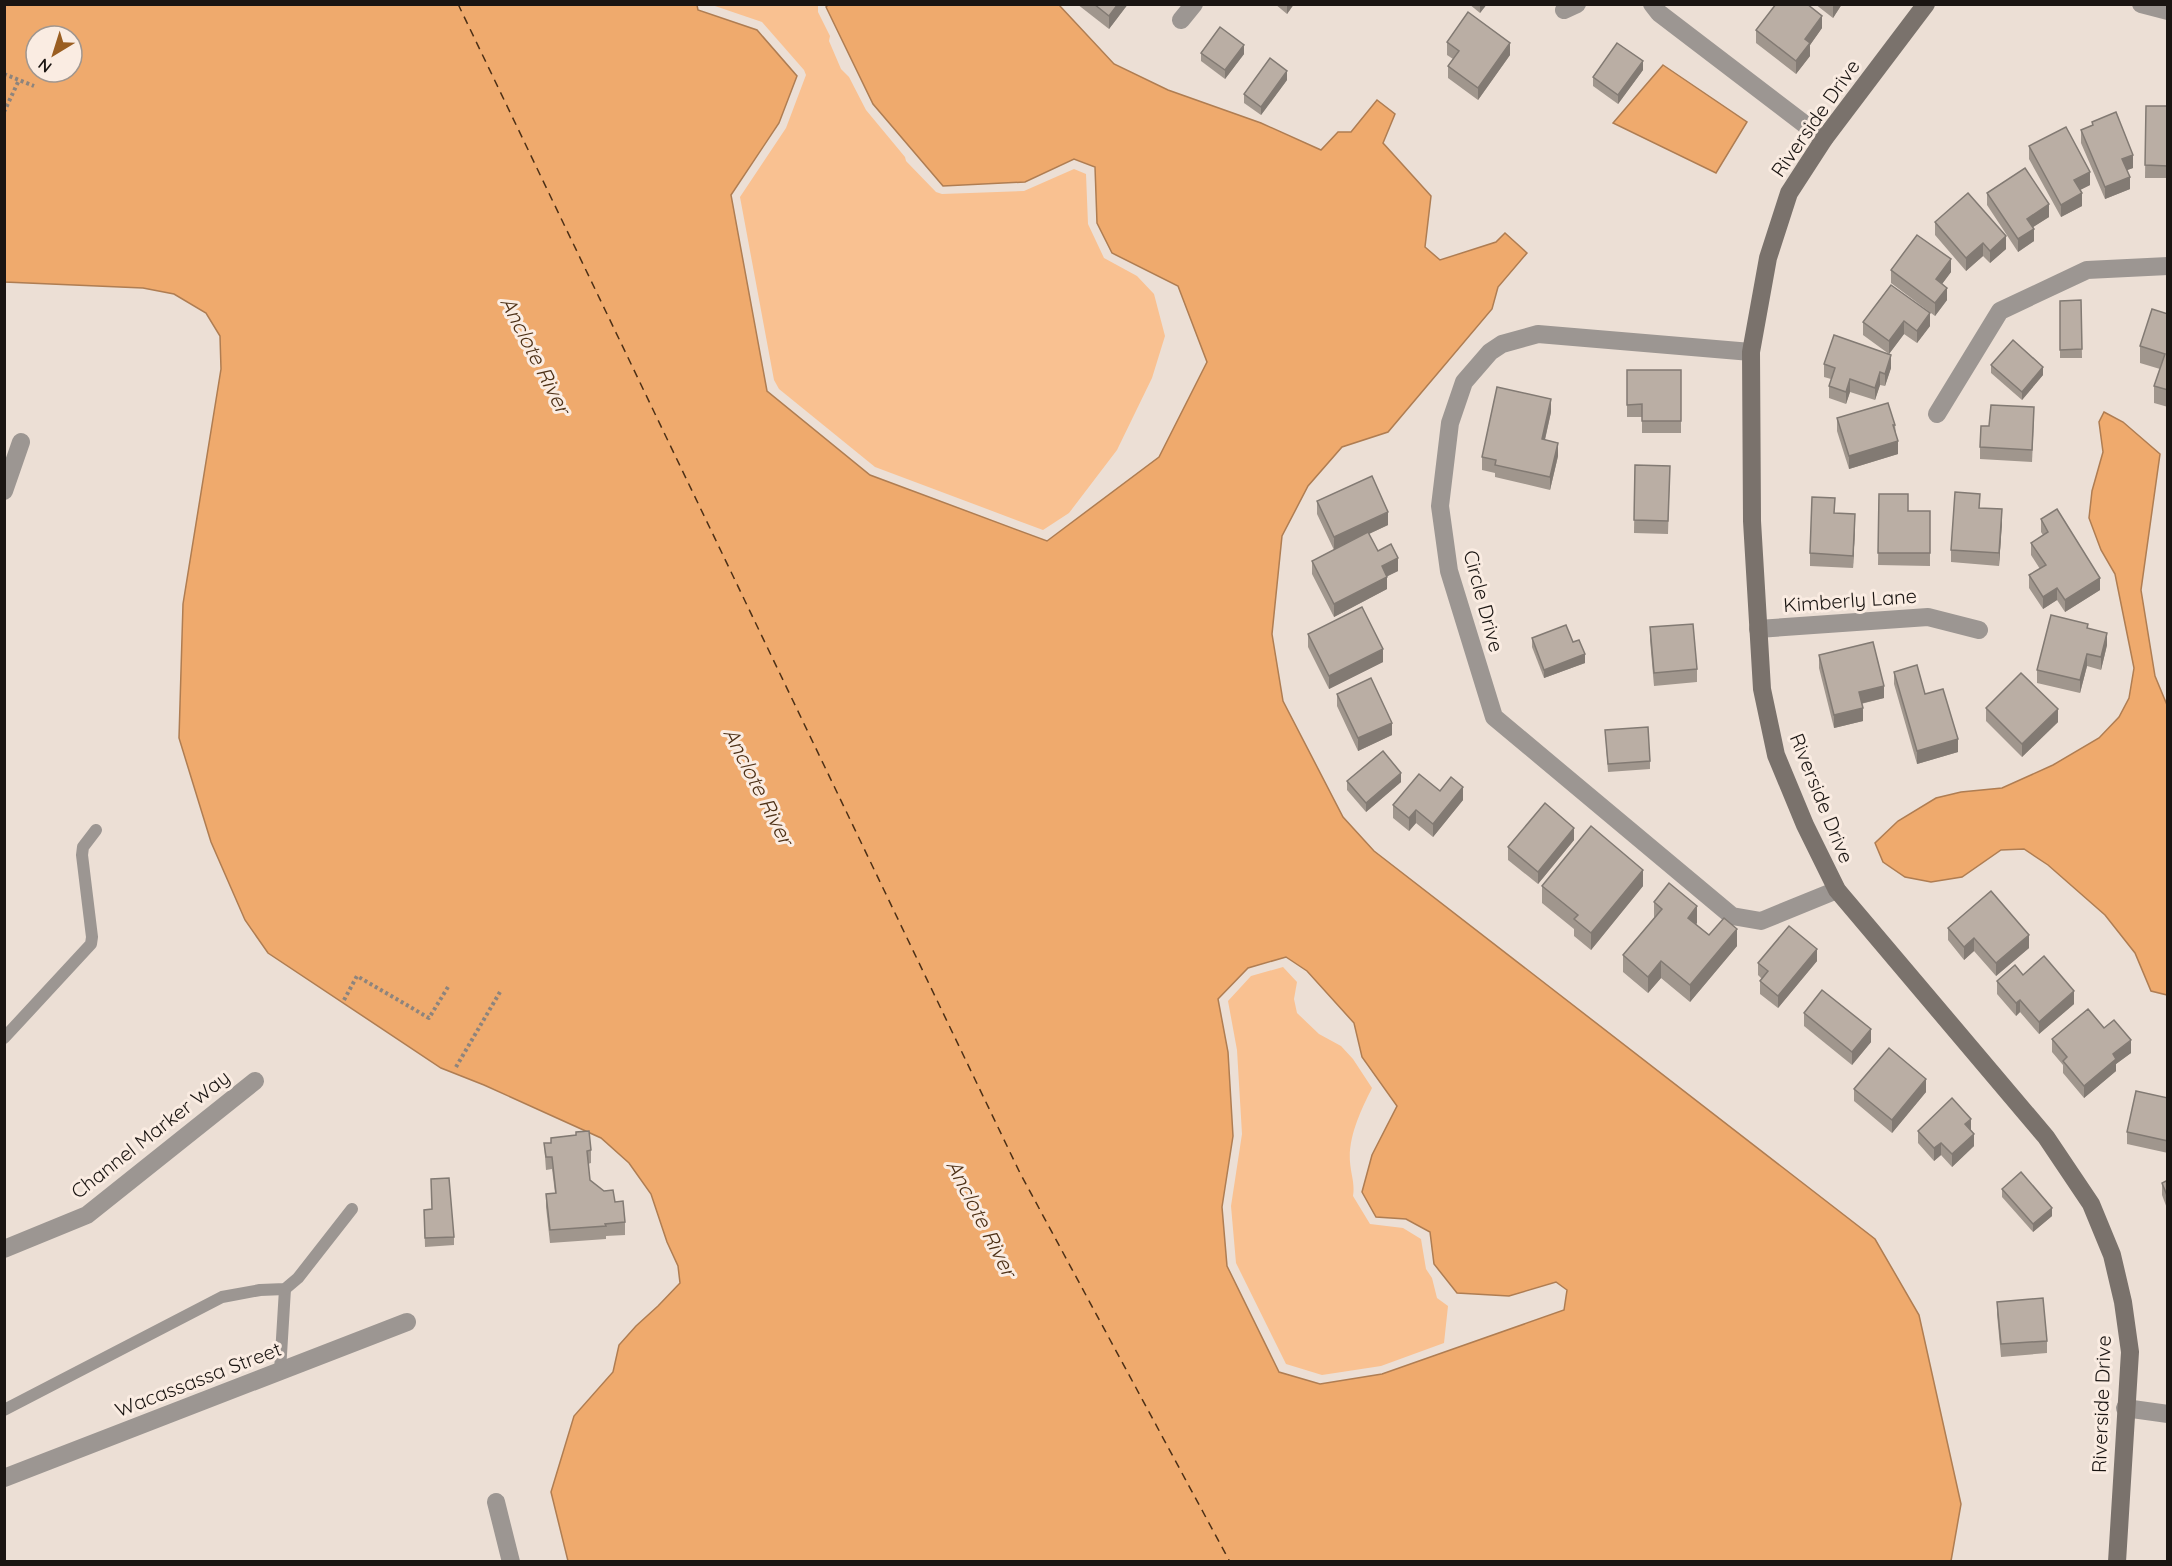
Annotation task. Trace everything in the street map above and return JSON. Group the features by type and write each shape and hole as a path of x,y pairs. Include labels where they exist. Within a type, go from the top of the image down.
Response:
{"street":[{"path":"1181,20 1194,4"},
{"path":"1652,4 1659,13 1824,139"},
{"name":"Riverside Drive","path":"1926,4 1824,139 1789,193 1768,258 1751,352 1752,521 1762,689 1776,755 1804,825 1837,890 2046,1137 2091,1204 2112,1255 2123,1302 2130,1352 2117,1562"},
{"path":"2141,4 2168,11"},
{"path":"1937,414 2000,311 2087,270 2168,266"},
{"name":"Circle Drive","path":"1751,352 1538,334 1502,344 1490,352 1464,382 1450,423 1440,506 1449,570 1494,717 1732,915 1761,921 1837,890"},
{"path":"4,491 21,442"},
{"name":"Kimberly Lane","path":"1758,629 1928,617 1979,630"},
{"name":"Channel Marker Way","path":"4,1249 87,1215 255,1081"},
{"name":"Wacassassa Street","path":"4,1478 407,1322"},
{"path":"2125,1408 2168,1414"},
{"path":"496,1502 511,1562"}],"lane":[{"path":"4,1038 91,944 82,855 83,847 96,830"},
{"path":"4,1410 222,1297 260,1290 285,1289 298,1278 352,1209"},
{"path":"280,1371 285,1289"}],"path":[{"path":"4,74 34,86"},
{"path":"4,112 19,80"},
{"path":"344,1000 357,976 429,1018 448,987"},
{"path":"456,1067 500,992"}],"shaded area":[{"path":"712,5 818,5 818,12 830,36 829,41 841,69 849,77 866,110 906,161 936,192 942,194 1024,191 1074,169 1086,174 1088,224 1104,258 1137,276 1154,294 1165,336 1152,378 1117,450 1069,513 1043,530 875,467 779,389 774,380 740,197 786,128 806,75 762,22"},
{"path":"1283,967 1297,982 1294,999 1297,1013 1319,1034 1341,1046 1353,1059 1372,1088 1360,1114 1351,1143 1353,1196 1370,1224 1403,1228 1421,1239 1426,1269 1432,1278 1437,1298 1448,1306 1444,1343 1381,1366 1322,1375 1286,1364 1236,1263 1231,1206 1242,1134 1237,1050 1228,1001 1251,976"}],"water":[{"name":"Anclote River","path":"5,5 697,5 698,10 757,30 797,76 779,123 731,195 767,391 870,475 1047,541 1159,457 1207,362 1178,286 1112,253 1097,223 1095,167 1074,159 1025,182 943,186 873,104 826,7 828,5 1059,5 1114,64 1168,90 1261,123 1321,150 1338,132 1351,132 1377,100 1395,114 1383,143 1431,196 1425,247 1440,260 1496,242 1505,233 1527,253 1498,287 1492,309 1388,432 1342,447 1308,486 1282,536 1272,634 1283,701 1343,817 1374,851 1875,1239 1919,1315 1961,1504 1951,1561 568,1561 551,1492 574,1416 613,1372 619,1345 680,1283 678,1266 667,1242 651,1194 629,1163 601,1138 441,1068 268,953 245,920 211,842 179,738 183,604 221,369 220,336 206,313 174,294 143,288 5,282","holes":["1286,957 1307,971 1354,1023 1362,1057 1397,1106 1372,1155 1362,1192 1376,1217 1406,1219 1430,1232 1434,1264 1457,1293 1509,1296 1556,1282 1567,1290 1564,1310 1382,1374 1320,1384 1279,1372 1227,1266 1222,1207 1233,1136 1228,1052 1218,999 1248,968"]},
{"path":"1663,65 1747,122 1716,173 1613,123"},
{"path":"2104,412 2123,422 2160,454 2141,590 2155,676 2167,705 2167,995 2151,991 2135,953 2105,915 2048,865 2024,849 2001,850 1962,877 1931,882 1905,877 1883,862 1875,843 1898,821 1936,798 1961,792 2002,788 2053,765 2099,738 2119,717 2129,698 2134,668 2115,574 2101,550 2089,518 2092,491 2103,452 2099,422"}],"building":[{"path":"1094,4 1118,4 1109,16"},
{"path":"1776,4 1807,4 1822,16 1805,39 1810,43 1796,61 1756,30"},
{"path":"1468,12 1510,43 1478,88 1448,66 1459,51 1447,42"},
{"path":"1220,27 1244,45 1225,70 1201,53"},
{"path":"1617,43 1643,61 1618,95 1593,77"},
{"path":"1270,58 1287,71 1261,107 1244,94"},
{"path":"2146,106 2168,106 2168,166 2145,165"},
{"path":"2116,112 2133,155 2122,159 2130,177 2105,187 2081,130 2093,125 2092,122"},
{"path":"2066,127 2090,172 2074,180 2082,193 2061,205 2029,146"},
{"path":"2025,168 2049,204 2027,219 2034,229 2018,239 1987,193"},
{"path":"1968,193 2006,236 1990,251 1983,243 1966,258 1935,222"},
{"path":"1917,235 1951,259 1936,279 1947,288 1935,303 1891,270"},
{"path":"1891,285 1930,313 1917,331 1904,321 1889,341 1863,322"},
{"path":"2081,300 2082,349 2060,350 2060,301"},
{"path":"2152,309 2168,314 2168,390 2154,386 2165,354 2140,346"},
{"path":"1834,335 1891,355 1885,374 1880,372 1875,388 1850,379 1846,392 1829,386 1835,368 1824,364"},
{"path":"2013,340 2043,367 2022,392 1991,365"},
{"path":"1627,370 1681,370 1681,421 1642,421 1642,404 1627,405"},
{"path":"1497,387 1551,399 1542,439 1558,443 1550,477 1495,465 1496,460 1482,457"},
{"path":"1888,403 1898,441 1849,456 1837,418"},
{"path":"1991,405 2034,407 2032,450 1980,447 1981,426 1989,426"},
{"path":"1635,465 1670,466 1668,521 1634,520"},
{"path":"1372,476 1388,512 1334,537 1317,501"},
{"path":"1955,492 1980,494 1979,508 2002,509 1999,553 1951,550"},
{"path":"1879,494 1908,494 1908,511 1930,511 1930,553 1878,553"},
{"path":"1812,497 1835,498 1834,513 1855,514 1853,556 1810,553"},
{"path":"2057,509 2100,578 2065,600 2057,588 2043,597 2029,575 2046,565 2031,543 2048,532 2041,519"},
{"path":"1368,532 1378,551 1391,544 1398,558 1382,566 1387,577 1334,604 1312,561"},
{"path":"1362,607 1383,649 1329,676 1308,634"},
{"path":"2051,615 2088,624 2087,628 2107,633 2101,657 2087,654 2080,680 2037,670"},
{"path":"1693,624 1697,669 1654,673 1650,627"},
{"path":"1566,625 1573,642 1579,640 1585,654 1544,670 1532,638"},
{"path":"1873,642 1884,686 1859,692 1863,708 1834,715 1819,655"},
{"path":"1917,665 1925,694 1943,689 1958,739 1917,751 1894,672"},
{"path":"2021,673 2058,709 2022,744 1986,708"},
{"path":"1371,678 1392,723 1358,738 1337,694"},
{"path":"1648,727 1650,761 1608,764 1605,730"},
{"path":"1383,751 1401,773 1366,803 1347,781"},
{"path":"1419,774 1440,791 1451,777 1463,787 1433,824 1416,810 1409,818 1393,805"},
{"path":"1545,803 1574,828 1538,872 1508,847"},
{"path":"1591,826 1643,870 1591,933 1574,919 1578,915 1542,886"},
{"path":"1669,883 1697,906 1688,918 1709,935 1724,918 1737,929 1690,985 1661,961 1648,977 1623,955 1662,909 1654,902"},
{"path":"1991,891 2029,935 1996,963 1974,938 1964,947 1948,928"},
{"path":"1789,926 1817,949 1778,996 1760,981 1768,971 1758,963"},
{"path":"2044,956 2074,991 2039,1022 2020,1000 2016,1003 1997,981 2015,965 2023,975"},
{"path":"1822,990 1871,1029 1852,1052 1804,1013"},
{"path":"2088,1009 2104,1028 2114,1020 2131,1040 2113,1054 2116,1059 2084,1086 2063,1061 2067,1057 2052,1039"},
{"path":"1889,1048 1926,1079 1892,1120 1854,1089"},
{"path":"2136,1091 2168,1098 2168,1141 2127,1132"},
{"path":"1952,1098 1971,1119 1965,1124 1974,1134 1952,1154 1941,1143 1934,1148 1918,1131"},
{"path":"589,1131 591,1150 587,1151 590,1180 604,1191 613,1190 615,1202 623,1201 625,1222 605,1224 606,1226 550,1230 546,1194 556,1193 552,1157 546,1157 544,1143 551,1143 551,1138"},
{"path":"2021,1172 2052,1208 2033,1224 2002,1189"},
{"path":"449,1178 454,1237 425,1238 424,1210 432,1209 431,1179"},
{"path":"2168,1180 2168,1198 2162,1183"},
{"path":"2043,1298 2047,1341 2001,1344 1997,1302"}],"ferry route":[{"path":"458,4 1020,1173 1230,1562"}]}
